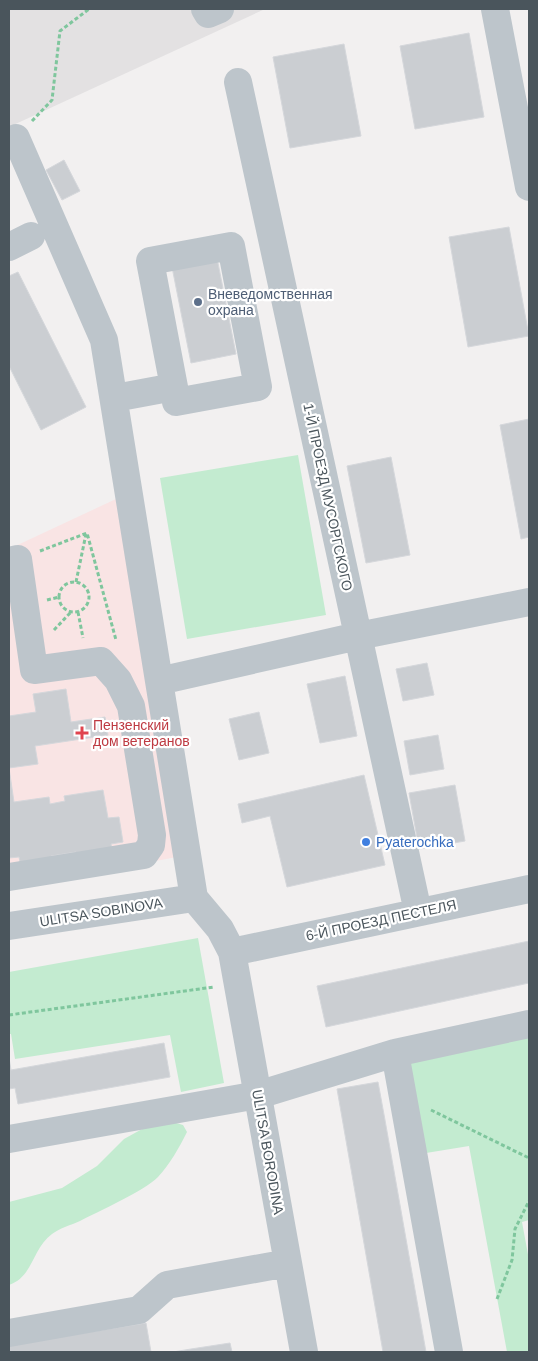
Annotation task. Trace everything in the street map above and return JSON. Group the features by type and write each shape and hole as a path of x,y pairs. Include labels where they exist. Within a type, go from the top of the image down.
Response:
{"street":[{"path":"205,9 208,14 220,9"},
{"path":"495,9 529,187"},
{"name":"1-Й ПРОЕЗД МУСОРГСКОГО","path":"238,82 418,912"},
{"path":"12,140 104,340 115,398 194,898"},
{"path":"231,246 258,387 176,402 174,387 150,261 231,246"},
{"path":"115,398 174,387"},
{"path":"9,877 144,856 151,845 152,835 131,706 118,680 101,661 34,670 14,560"},
{"path":"159,680 358,636 529,602"},
{"name":"6-Й ПРОЕЗД ПЕСТЕЛЯ","path":"232,952 529,889"},
{"name":"ULITSA SOBINOVA","path":"9,926 194,898"},
{"name":"ULITSA BORODINA","path":"194,898 220,929 232,952 304,1352"},
{"path":"9,1139 258,1095 396,1053 529,1024"},
{"path":"396,1053 449,1352"},
{"path":"9,1332 139,1310 167,1285 288,1263"}],"path":[{"path":"12,140 52,100 60,31 89,9"},
{"path":"14,560 86,533"},
{"path":"76,582 86,533"},
{"path":"86,533 116,643 110,670"},
{"path":"76,582 88,590 89,600 85,608 71,612 63,607 59,597 62,588 76,582"},
{"path":"9,1015 237,983"},
{"path":"403,1096 529,1158"},
{"path":"498,1300 512,1260 515,1228 529,1201"}],"shaded area":[{"path":"9,9 265,9 9,127"},
{"name":"Пензенский дом ветеранов","path":"116,499 177,857 9,888 9,549"}],"green space":[{"path":"298,455 326,615 187,639 160,478"},
{"path":"198,938 224,1083 181,1092 170,1035 15,1059 11,1034 9,1034 9,972"},
{"path":"529,1033 529,1220 522,1222 529,1260 529,1352 507,1352 469,1146 426,1153 408,1055"},
{"path":"173,1122 183,1125 187,1132 174,1156 158,1177 132,1194 52,1234 40,1247 23,1276 9,1285 9,1202 62,1188 97,1166 124,1139 153,1123"}],"building":[{"path":"469,33 484,117 415,129 400,46"},
{"path":"344,44 361,136 290,148 273,57"},
{"path":"64,160 80,191 62,200 46,170"},
{"path":"509,227 529,336 468,347 449,237"},
{"path":"216,253 236,354 191,363 171,262"},
{"path":"18,272 86,407 41,430 9,366 9,276"},
{"path":"529,419 529,537 521,539 500,425"},
{"path":"391,457 410,555 366,563 347,466"},
{"path":"427,663 434,695 403,701 396,669"},
{"path":"345,676 357,736 320,743 307,684"},
{"path":"66,689 71,722 105,717 108,735 35,746 38,764 9,768 9,716 36,712 33,694"},
{"path":"259,712 269,753 239,760 229,719"},
{"path":"438,735 444,769 410,775 404,741"},
{"path":"9,768 14,802 49,797 50,804 65,801 64,796 103,790 108,818 119,817 123,842 111,844 113,855 77,862 76,852 51,856 52,862 21,867 19,857 9,858"},
{"path":"364,775 385,865 287,887 270,816 242,823 238,804"},
{"path":"455,785 465,841 419,849 409,793"},
{"path":"529,941 529,983 326,1027 317,986"},
{"path":"164,1043 170,1077 18,1104 15,1088 9,1089 9,1058 11,1070"},
{"path":"378,1082 426,1352 383,1352 337,1089"},
{"path":"146,1323 151,1352 9,1352 9,1345"},
{"path":"230,1343 232,1352 173,1352 191,1349"}],"place":[{"name":"Вневедомственная охрана","path":"198,302"},
{"name":"Пензенский дом ветеранов","path":"82,733"},
{"name":"Pyaterochka","path":"366,842"}]}
